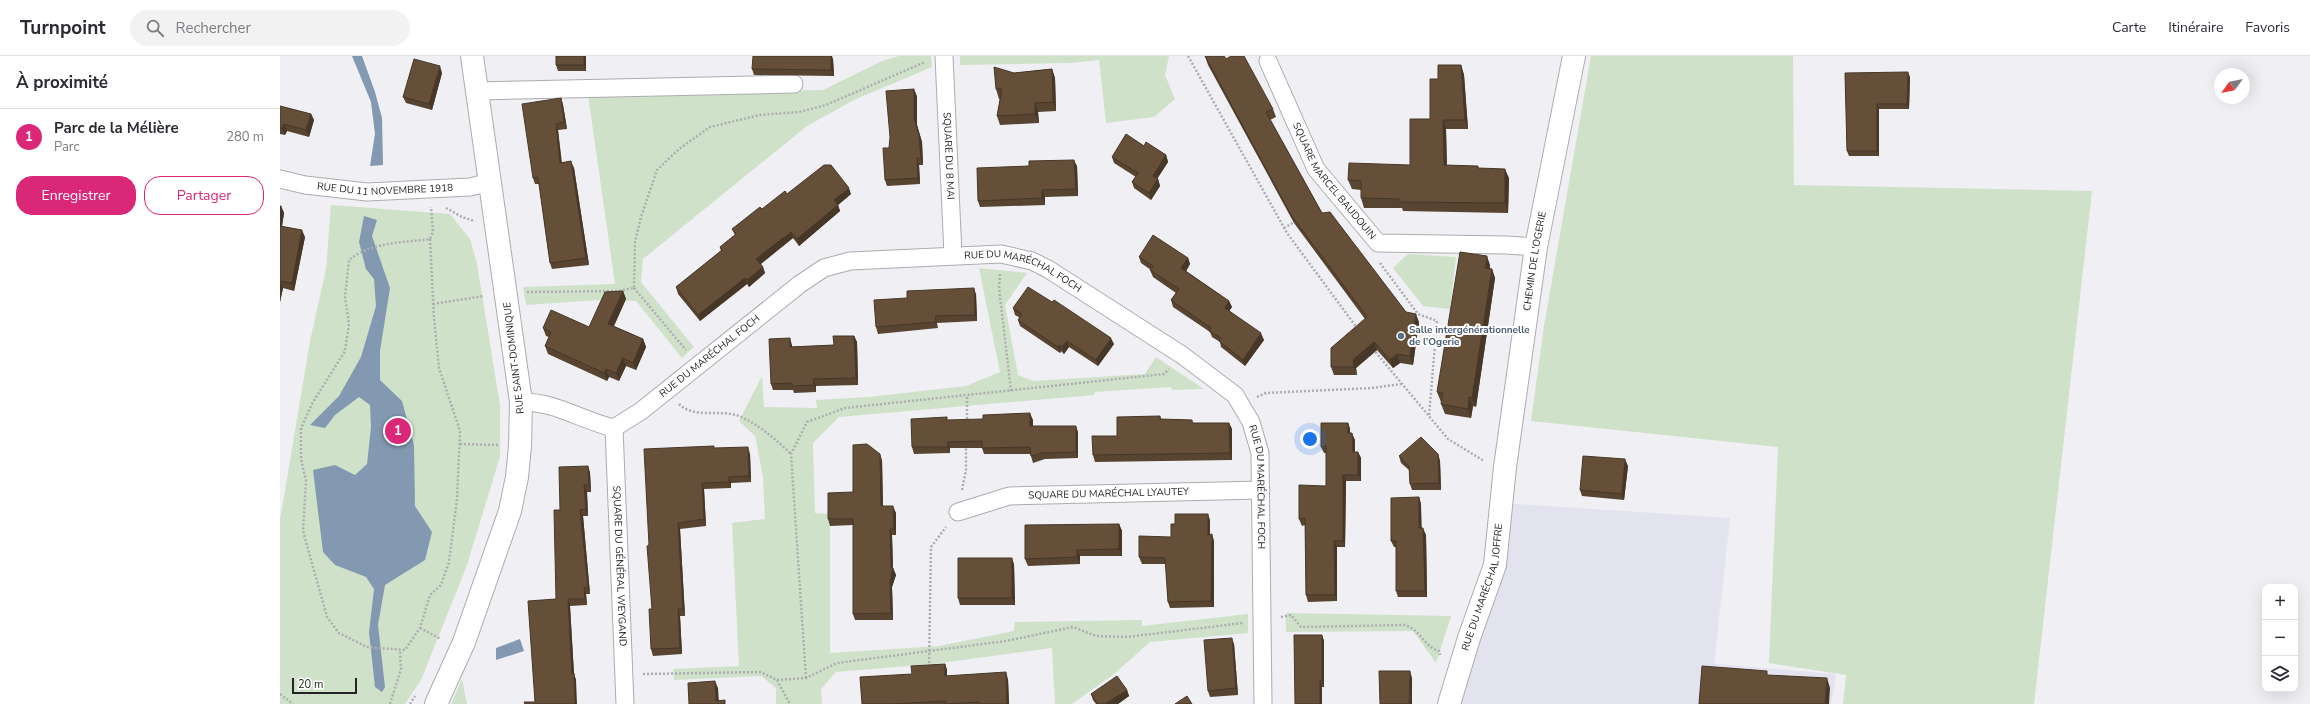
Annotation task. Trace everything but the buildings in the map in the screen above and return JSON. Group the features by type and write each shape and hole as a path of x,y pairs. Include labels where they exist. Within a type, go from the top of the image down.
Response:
{"street":[{"name":"RUE SAINT-DOMINIQUE","path":"436,702 464,642 510,511 517,478 520,446 521,402 506,292 480,185 478,91 472,56"},
{"name":"SQUARE DU 8 MAI","path":"944,56 953,256"},
{"name":"CHEMIN DE L'OGERIE","path":"1505,467 1536,247 1574,56"},
{"name":"SQUARE MARCEL BAUDOUIN","path":"1268,60 1316,170 1378,243 1506,245 1536,247"},
{"path":"478,91 794,84"},
{"name":"RUE DU 11 NOVEMBRE 1918","path":"280,179 305,185 368,192 480,185"},
{"name":"RUE DU MARÉCHAL FOCH","path":"614,428 626,423 800,284 824,268 850,261 1001,254 1032,261 1048,269 1182,355 1224,385 1243,405 1251,422 1258,447 1261,490 1263,704"},
{"path":"521,402 531,402 570,412 595,424 614,428"},
{"name":"SQUARE DU GÉNÉRAL WEYGAND","path":"614,428 625,704"},
{"name":"RUE DU MARÉCHAL JOFFRE","path":"1449,704 1495,565 1505,467"},
{"name":"SQUARE DU MARÉCHAL LYAUTEY","path":"958,512 1009,496 1261,490"}],"path":[{"path":"699,365 634,288 634,242 657,170 679,149 710,127 760,114 799,112 826,104 917,64 944,56"},
{"path":"1188,56 1284,228 1360,332"},
{"path":"441,205 462,217 476,222 480,185"},
{"path":"430,239 379,246 359,251 349,260 344,297 349,324 345,351 312,402 302,428 301,459 306,481 302,531 327,617 339,633 368,646 383,649 405,650 420,628 430,595 441,585 449,562 457,499 460,431 439,368 433,304 430,239 433,232 431,204 436,204"},
{"path":"1284,228 1300,219"},
{"path":"1378,243 1374,254 1418,314 1437,321 1429,416"},
{"path":"1001,254 999,288 1011,391"},
{"path":"433,304 506,292 618,291 634,288"},
{"path":"1369,344 1448,439 1494,467 1505,467"},
{"path":"806,678 791,454 806,422 845,408 1164,374 1182,355"},
{"path":"1243,405 1266,393 1372,388 1401,384"},
{"path":"667,391 683,408 700,412 737,416 765,430 791,454"},
{"path":"967,395 967,425"},
{"path":"929,673 931,547 958,512 966,470 966,440"},
{"path":"460,444 520,446"},
{"path":"624,675 761,672 777,680 806,678 837,663 1006,641 1073,627 1096,636 1127,637 1262,621 1291,615 1301,627 1405,625 1414,628 1431,649 1439,651 1441,661 1460,670"},
{"path":"390,704 401,669 400,650"},
{"path":"777,680 790,704"},
{"path":"280,694 293,704"},
{"path":"286,704 288,700"}],"shaded area":[{"path":"1501,503 1730,518 1714,664 1836,674 1831,704 1449,704"}],"green space":[{"path":"899,56 931,56 932,67 856,99 807,126 643,259 641,282 694,347 682,358 636,301 599,300 526,305 523,287 615,284 588,95 823,90 882,61"},
{"path":"960,56 1169,56 1165,75 1175,99 1154,117 1106,123 1099,60 1071,63 960,65"},
{"path":"1591,56 1793,56 1794,185 2092,191 2034,704 1843,704 1846,675 1769,663 1778,447 1531,421 1544,326"},
{"path":"331,205 450,214 470,239 477,264 500,405 500,457 466,568 421,680 405,704 280,704 280,520 310,341 326,269"},
{"path":"1408,254 1456,257 1450,309 1423,306 1393,268"},
{"path":"979,268 1027,273 1005,305 1018,375 1033,381 1145,374 1156,357 1204,389 1172,390 1171,387 1095,392 1094,395 839,417 813,443 815,513 830,514 830,653 939,646 1014,631 1015,622 1142,620 1142,626 1248,614 1248,633 1150,642 1114,674 1072,704 1055,704 1052,648 933,664 836,672 821,689 822,704 776,704 776,688 761,676 674,680 673,669 739,666 732,523 765,519 763,477 755,436 739,421 762,376 764,407 817,408 816,400 869,397 966,386 1000,372"},
{"path":"1286,613 1451,616 1436,663 1413,631 1286,632"},
{"path":"462,679 467,704 451,704"}],"water":[{"path":"352,56 362,56 375,92 382,118 383,165 370,166 375,134 371,102"},
{"path":"364,216 377,220 372,236 390,288 380,351 380,380 402,401 414,445 415,506 432,532 425,560 385,585 378,625 385,687 382,692 375,687 369,632 374,589 366,577 335,565 323,552 313,470 335,465 355,475 367,464 371,427 370,405 359,397 335,415 325,428 310,425 339,396 361,357 376,306 374,279 366,269 359,242"},
{"path":"520,639 524,651 496,660 496,648"}],"place":[{"name":"Salle intergénérationnelle de l’Ogerie","path":"1401,336"},
{"name":"Parc de la Mélière","path":"398,431"}]}
